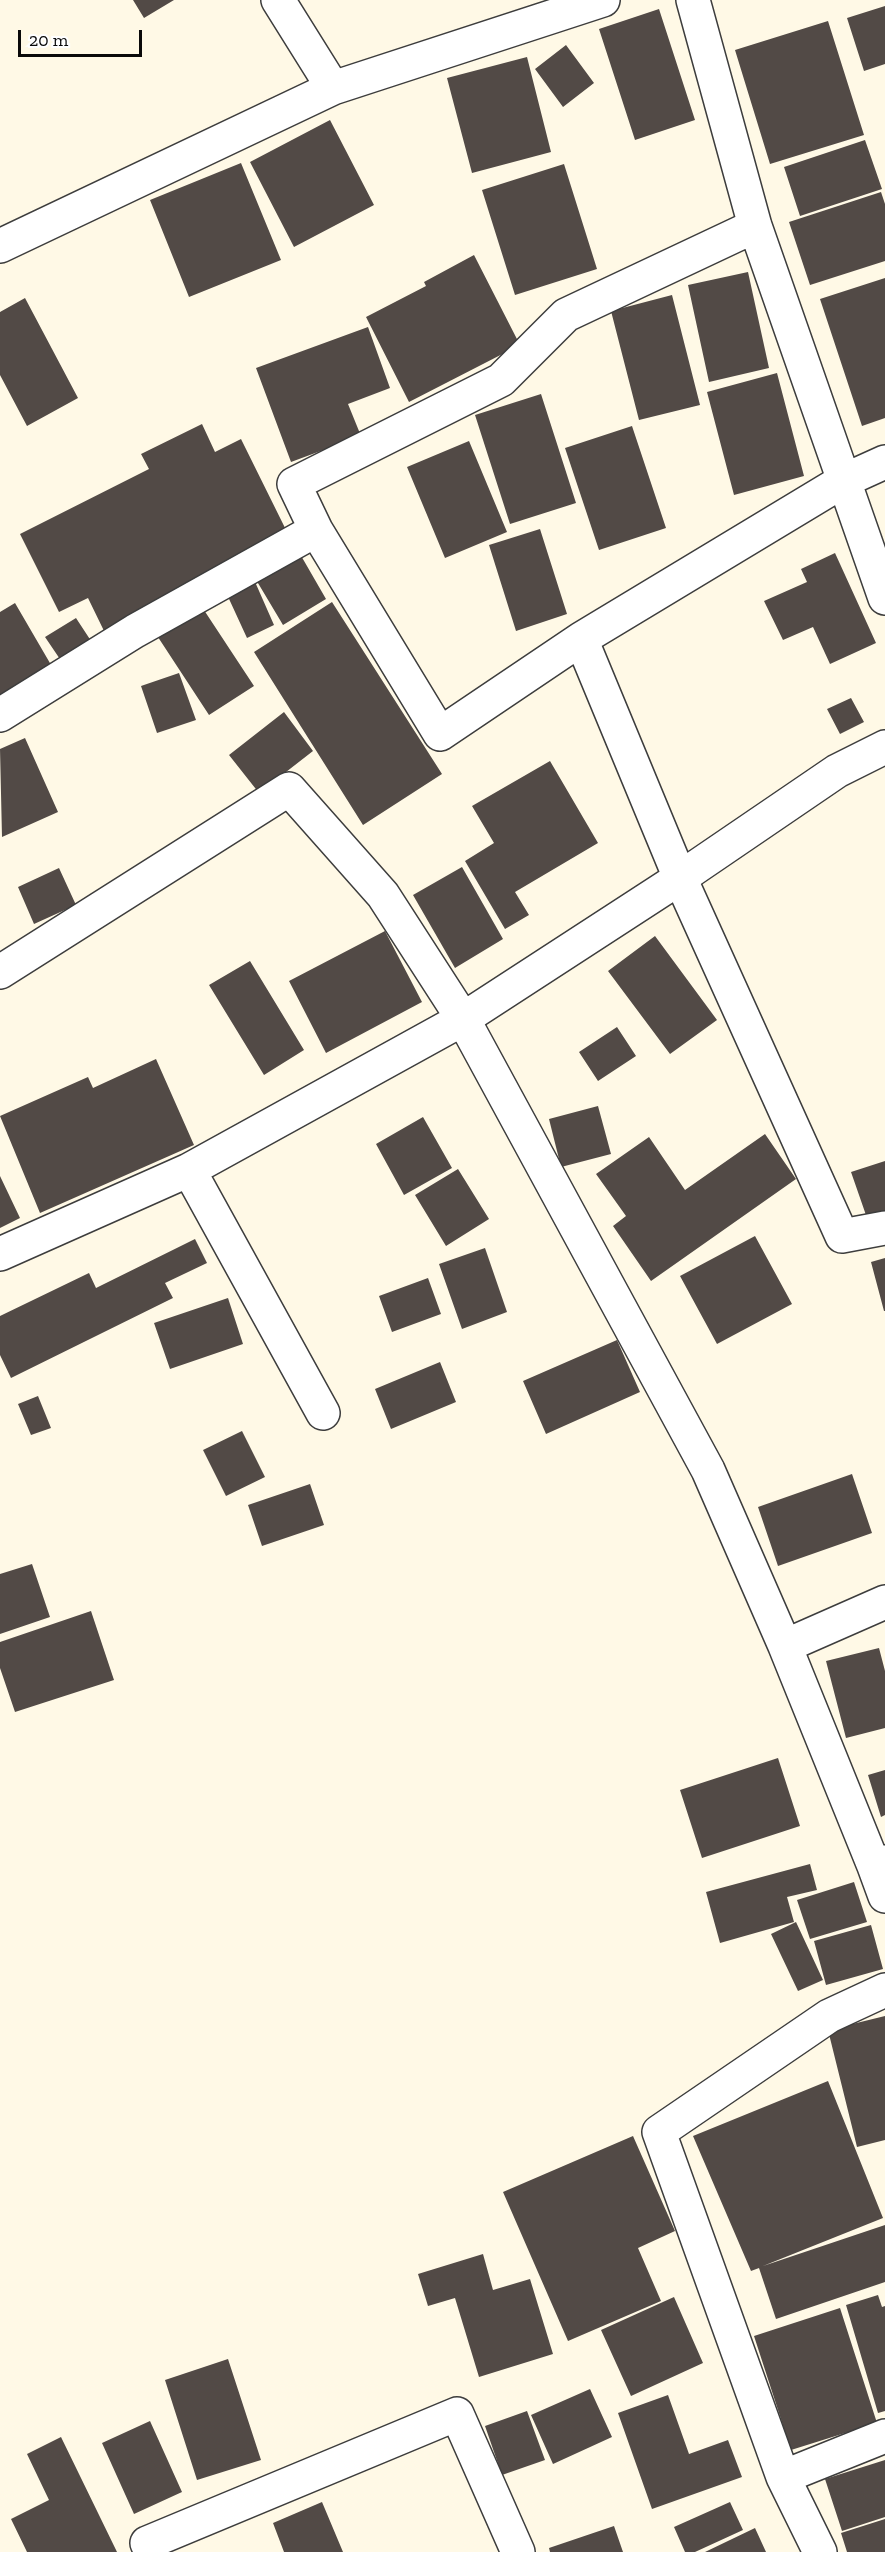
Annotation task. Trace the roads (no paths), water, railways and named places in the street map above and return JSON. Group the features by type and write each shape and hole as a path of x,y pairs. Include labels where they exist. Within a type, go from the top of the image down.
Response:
{"street":[{"path":"278,0 333,88"},
{"path":"0,246 333,88 603,0"},
{"path":"693,0 755,226 885,598"},
{"path":"755,226 566,315 501,380 294,484 316,530 440,734 581,639 843,481 885,462"},
{"path":"0,715 135,631 316,530"},
{"path":"581,639 680,878 842,1236 885,1228"},
{"path":"0,1254 189,1170 463,1019 680,878 837,771 885,747"},
{"path":"0,972 289,789 384,895 463,1019 708,1470 879,1864 885,1896"},
{"path":"189,1170 323,1413"},
{"path":"785,1646 885,1602"},
{"path":"820,2552 783,2477 659,2132 829,2016 885,1990"},
{"path":"151,2552 147,2543 457,2414 518,2552"},
{"path":"783,2477 885,2436"}]}
